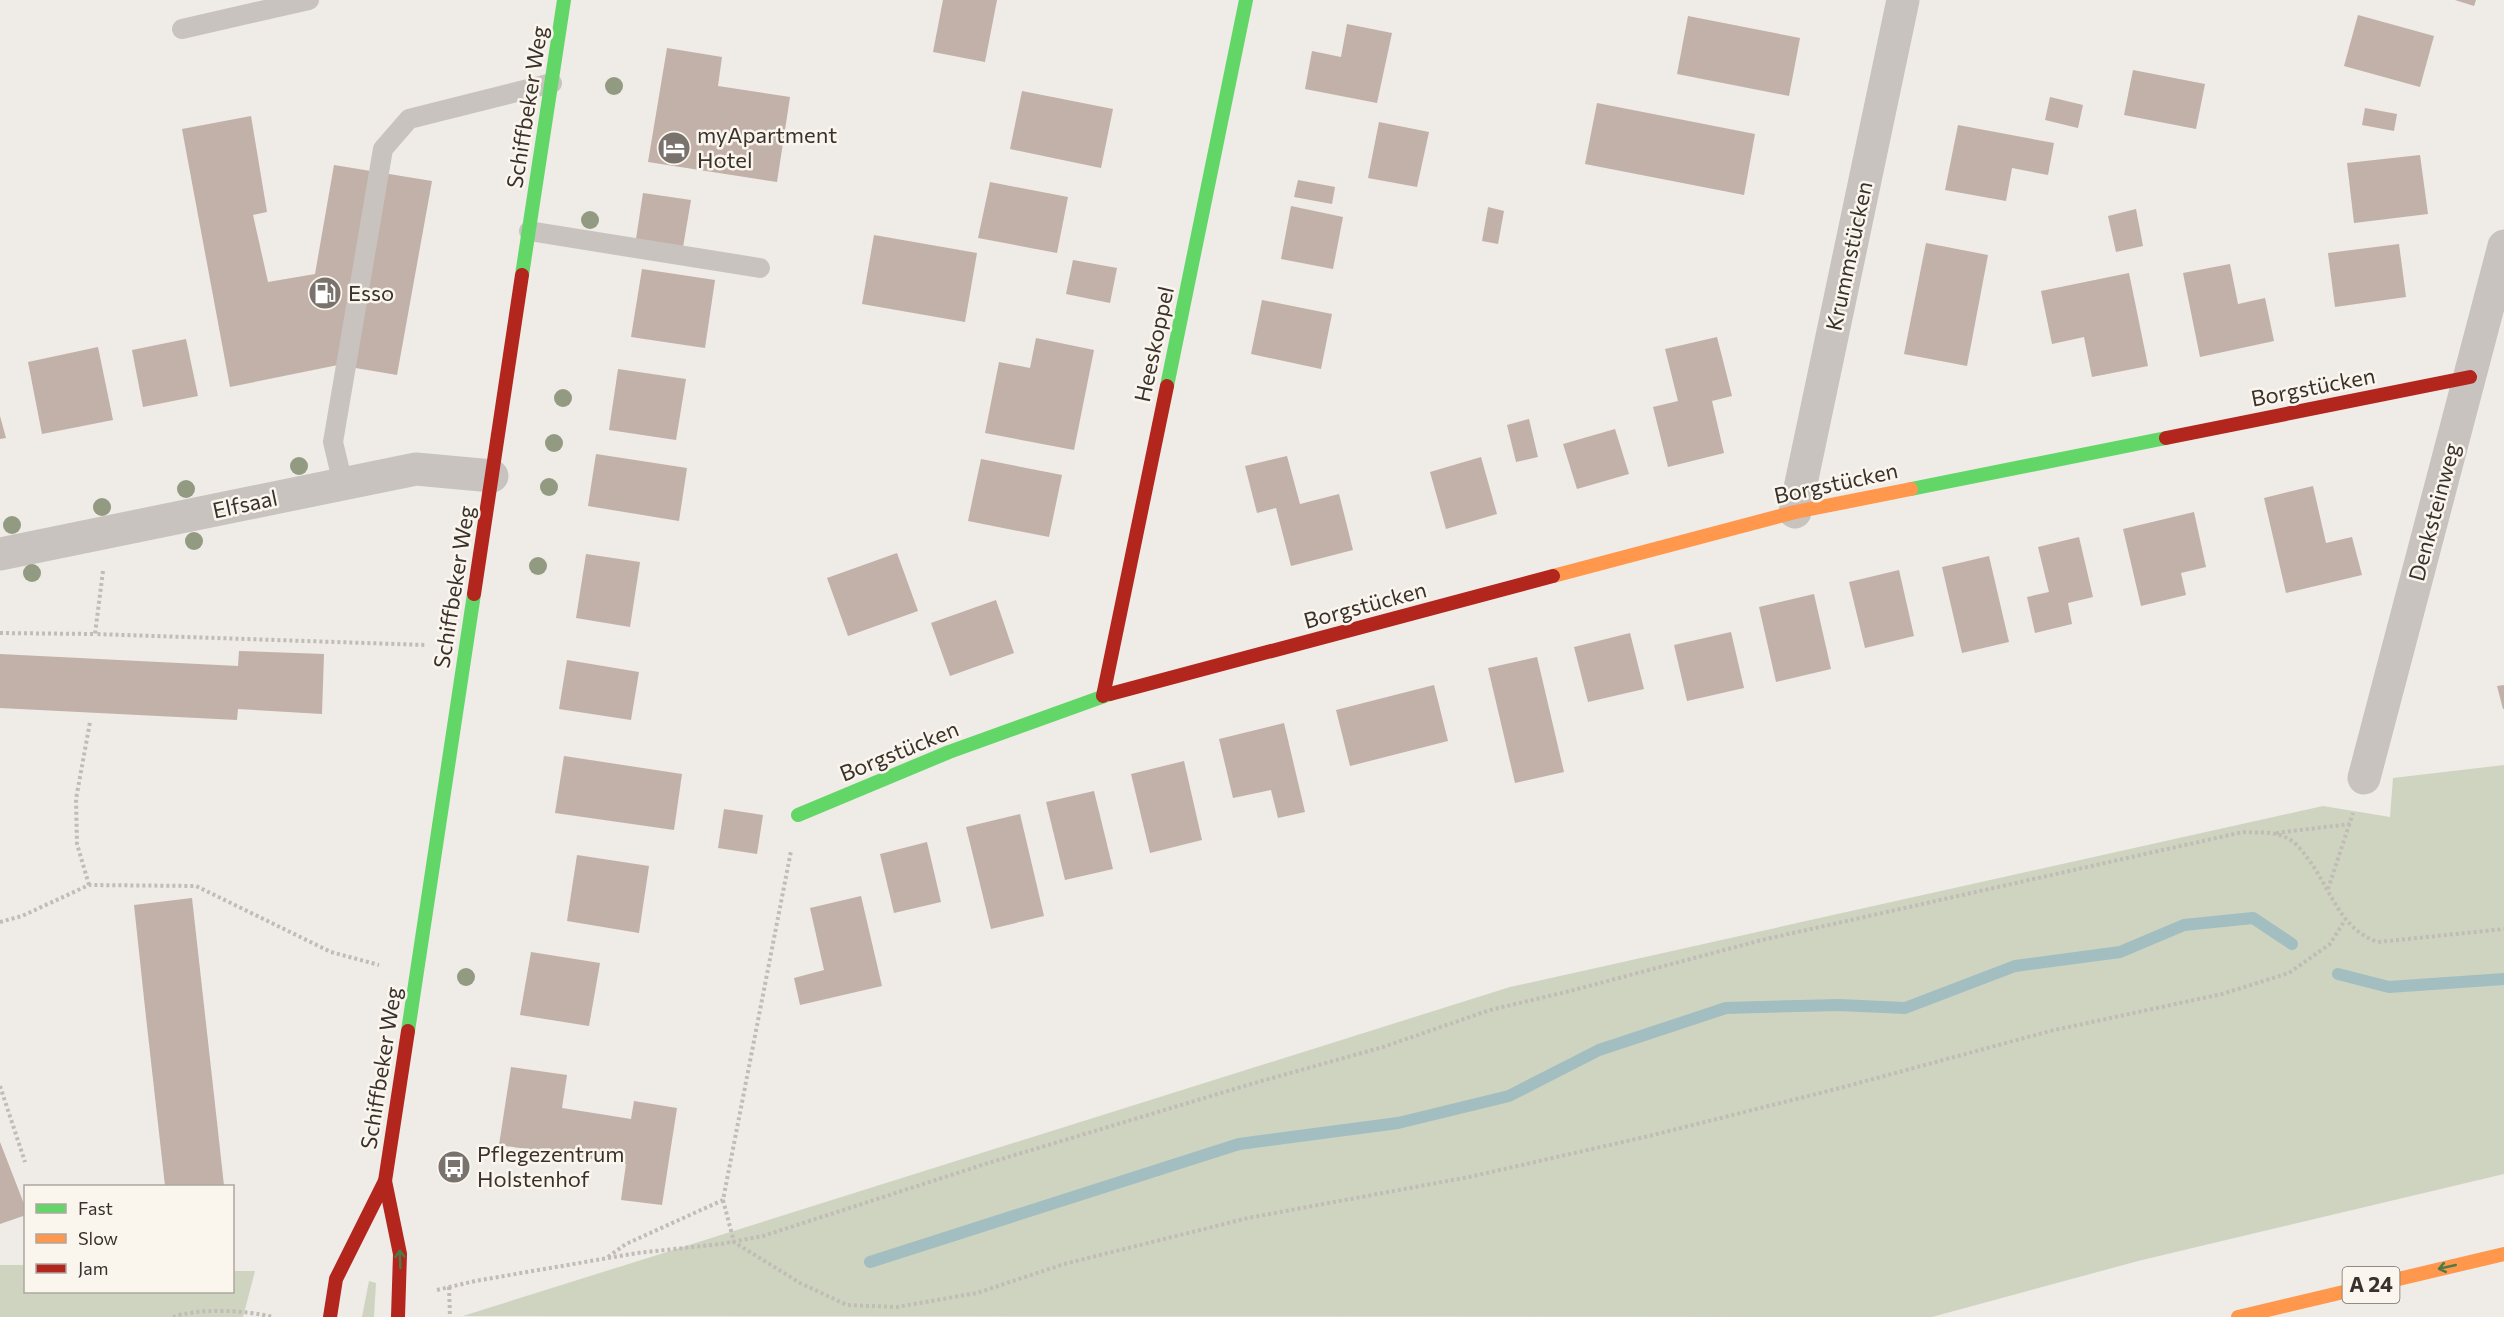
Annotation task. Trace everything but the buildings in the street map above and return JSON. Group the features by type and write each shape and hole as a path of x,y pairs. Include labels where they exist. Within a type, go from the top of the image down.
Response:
{"main road":[{"name":"Schiffbeker Weg","path":"330,1317 336,1279 385,1181 564,0"},
{"name":"Heeskoppel","path":"1103,696 1246,0"},
{"name":"Borgstücken","path":"798,815 949,752 1103,696 1795,512 2469,377"},
{"name":"Schiffbeker Weg","path":"385,1181 400,1254 398,1317"},
{"name":"A 24","path":"2238,1317 2504,1254"}],"street":[{"name":"Krummstücken","path":"1795,512 1904,0"},
{"name":"Denksteinweg","path":"2364,778 2504,246"},
{"name":"Elfsaal","path":"0,554 416,469 492,476"}],"lane":[{"path":"182,29 309,0"},
{"path":"343,484 333,442 383,149 409,119 552,83"},
{"path":"529,231 760,268"}],"path":[{"path":"95,634 108,532"},
{"path":"0,633 466,646"},
{"path":"89,885 77,844 76,799 90,722"},
{"path":"2328,889 2364,778"},
{"path":"798,815 723,1200 734,1242 800,1283 847,1305 897,1306 977,1293 1064,1264 1248,1218 1469,1177 1649,1136 1840,1088 2050,1031 2222,994 2289,973 2330,944 2345,920"},
{"path":"399,1300 475,1281 606,1258 734,1242 763,1236 996,1161 1240,1087 1383,1047 1490,1010 1762,940 2243,832 2273,833 2350,824"},
{"path":"2273,833 2288,838 2300,848 2328,889 2345,920 2365,938 2378,942 2504,928"},
{"path":"0,922 22,916 89,885 196,886 331,952 416,975"},
{"path":"0,1086 25,1162"},
{"path":"606,1258 627,1244 723,1200"},
{"path":"448,1287 450,1317"},
{"path":"173,1317 187,1312 259,1314 272,1317"}],"green space":[{"path":"2504,765 2504,1174 2138,1261 1932,1317 463,1316 1510,987 2323,806 2390,817 2393,778"},
{"path":"0,1265 24,1265 24,1293 234,1293 234,1271 255,1271 243,1317 0,1317"},
{"path":"369,1281 376,1283 374,1317 362,1317"}],"waterway":[{"path":"870,1262 1239,1144 1398,1123 1509,1096 1599,1050 1726,1008 1839,1005 1905,1008 2015,966 2120,952 2184,925 2253,918 2292,944"},
{"path":"2338,974 2389,987 2504,979"}],"traffic: fast":[{"path":"522,275 564,0"},
{"path":"1167,386 1246,0"},
{"path":"1911,489 2166,438"},
{"path":"408,1031 474,594"},
{"path":"798,815 949,752 1110,694"}],"traffic: slow":[{"path":"1553,576 1795,512 1911,489"},
{"path":"2238,1317 2504,1254"}],"traffic: jam":[{"path":"474,594 522,275"},
{"path":"2166,438 2470,377"},
{"path":"1103,696 1167,386"},
{"path":"1110,694 1553,576"},
{"path":"330,1317 336,1279 385,1181 408,1031"},
{"path":"385,1181 400,1254 398,1317"}],"place":[{"name":"myApartment Hotel","path":"674,148"},
{"name":"Esso","path":"325,293"},
{"name":"Pflegezentrum Holstenhof","path":"454,1167"}]}
